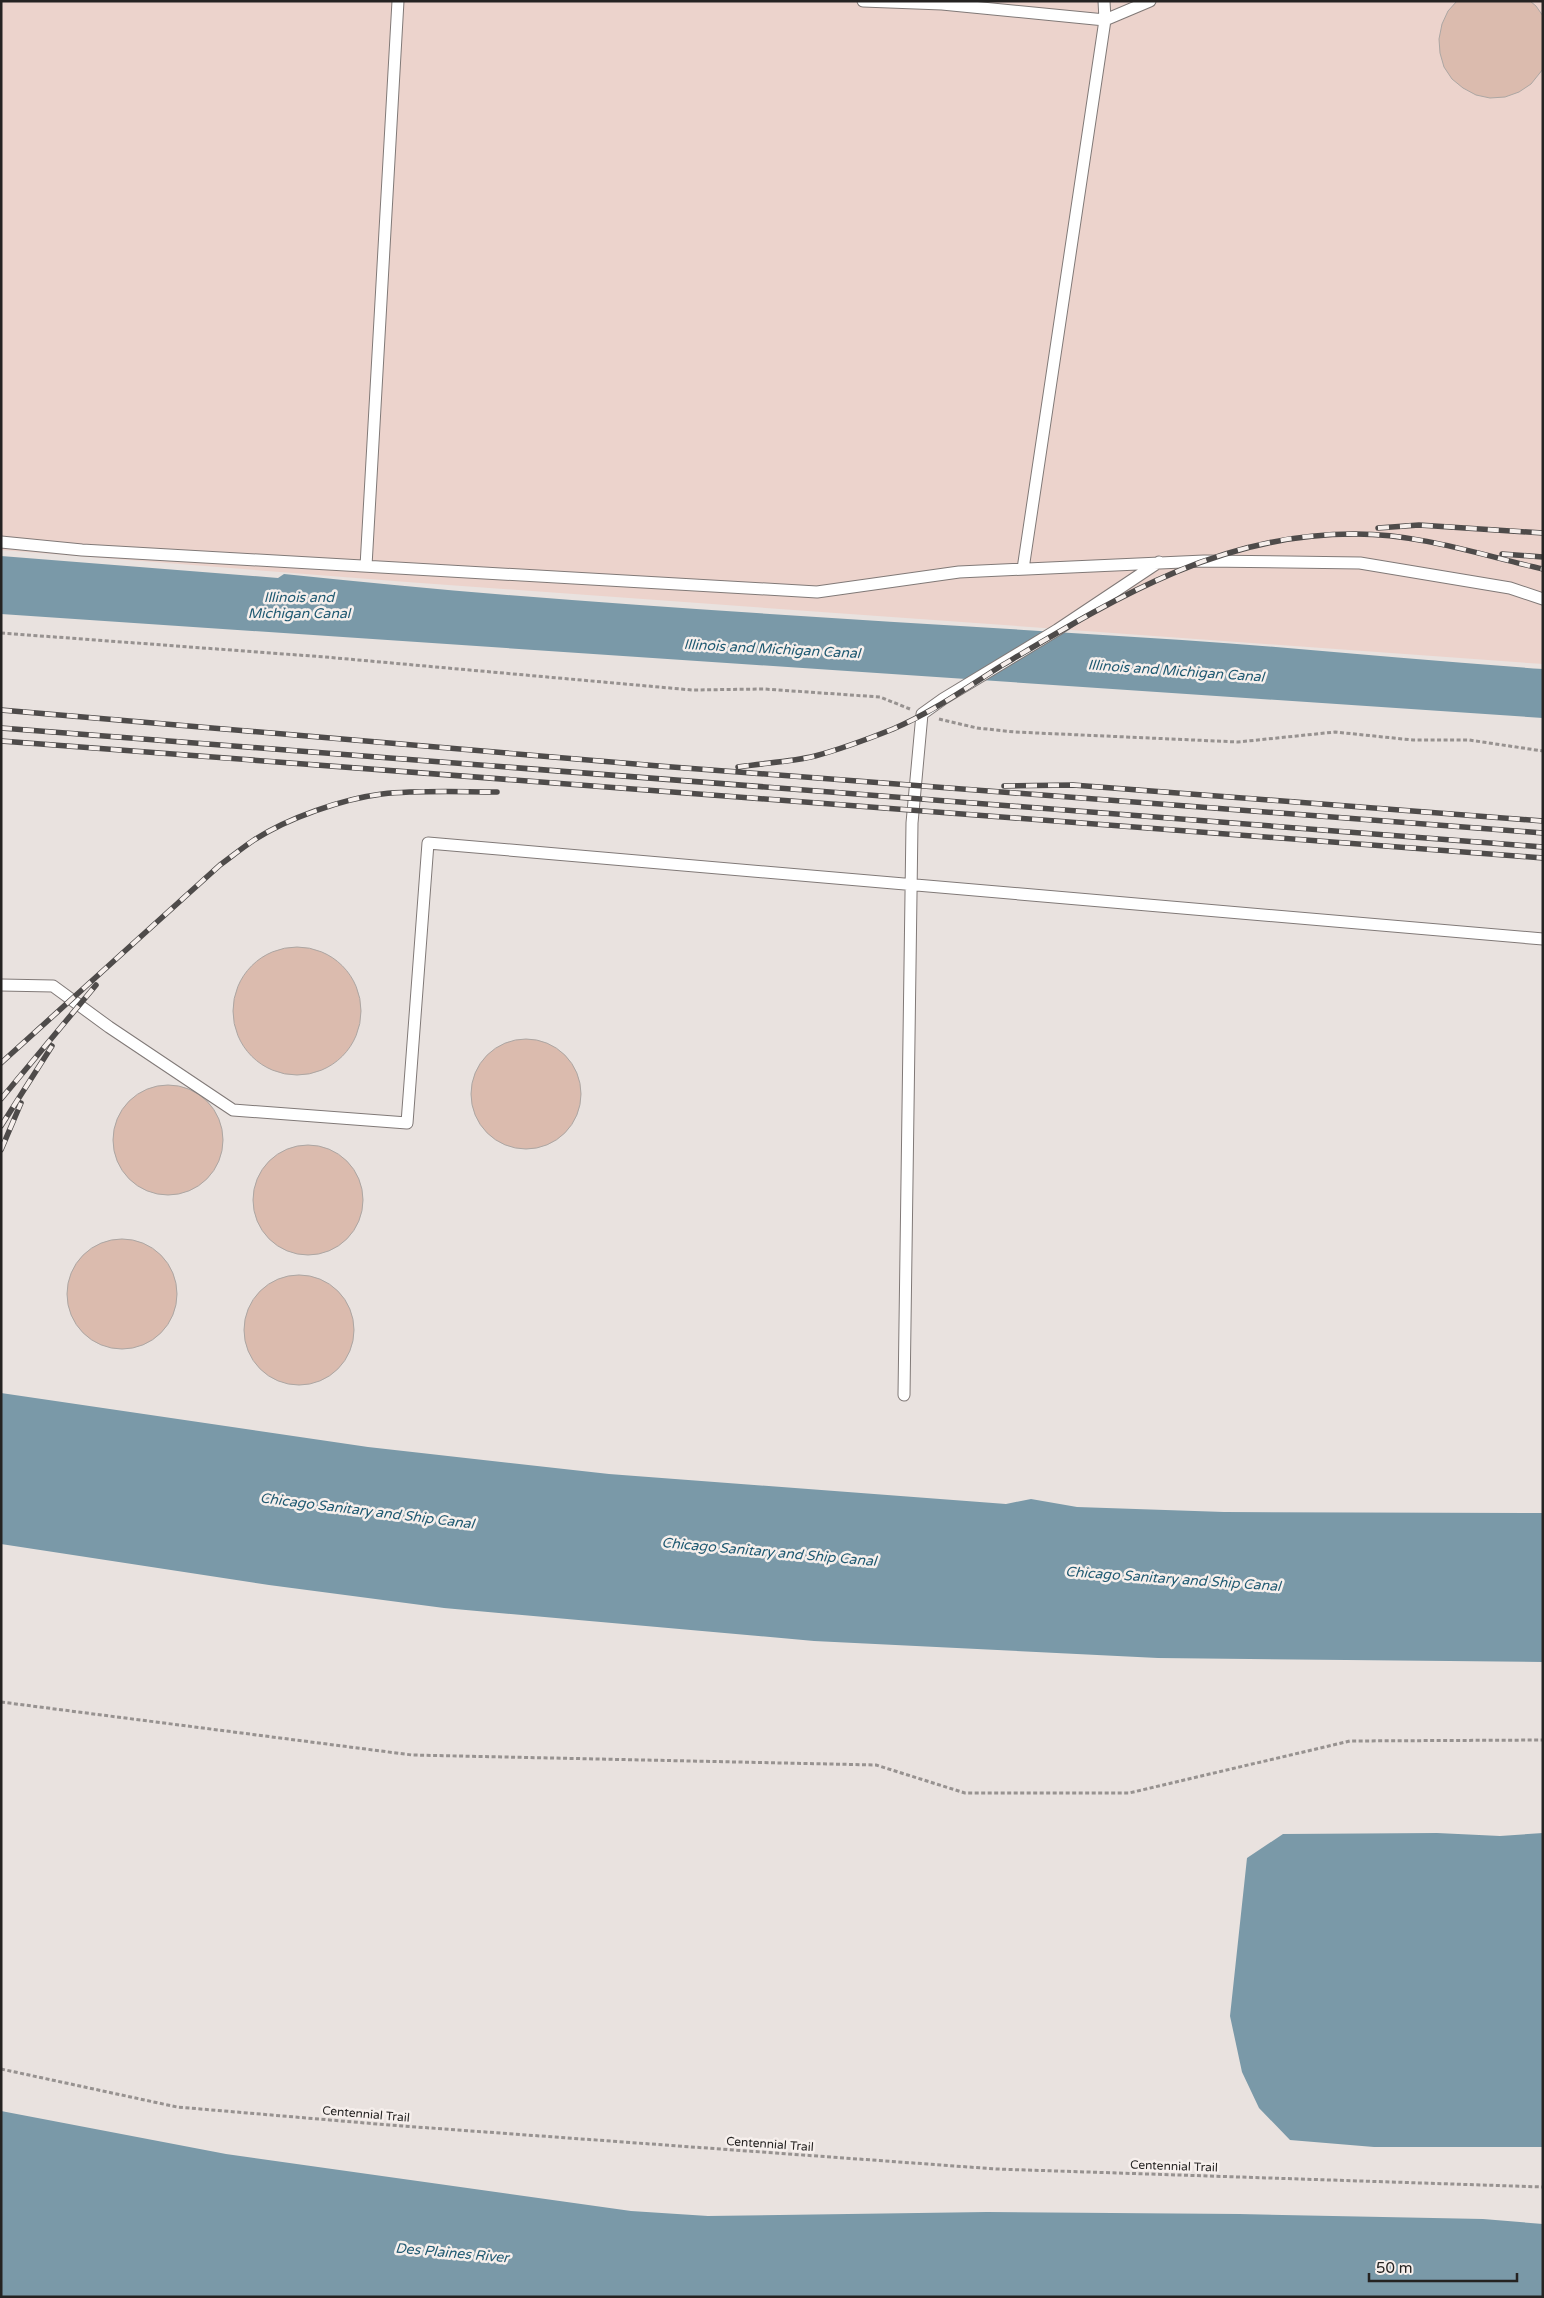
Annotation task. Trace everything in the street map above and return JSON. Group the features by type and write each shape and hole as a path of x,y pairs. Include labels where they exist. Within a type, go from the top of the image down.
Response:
{"lane":[{"path":"366,566 398,1"},
{"path":"863,1 942,4 1105,20 1150,1"},
{"path":"1023,569 1105,20 1104,1"},
{"path":"1,542 82,550 817,592 959,572 1204,560 1360,563 1510,588 1543,599"},
{"path":"904,1395 912,824 922,714 942,699 1057,630 1159,562"},
{"path":"1,985 53,986 109,1027 233,1110 407,1123 428,843 1543,939"}],"path":[{"path":"1,633 325,657 692,690 764,690 880,697 922,714 969,727 1015,732 1238,742 1335,732 1413,740 1469,740 1543,751"},
{"path":"1,1702 412,1755 876,1765 965,1793 1129,1793 1350,1741 1543,1740"},
{"name":"Centennial Trail","path":"1,2069 177,2107 389,2125 996,2169 1543,2187"}],"shaded area":[{"path":"1,1 1543,1 1543,664 407,582 1,550"}],"water":[{"name":"Illinois and Michigan Canal","path":"1,556 278,578 284,574 620,604 1182,640 1543,669 1543,718 1,614"},
{"name":"Chicago Sanitary and Ship Canal","path":"1,1393 368,1447 609,1474 1006,1504 1031,1499 1077,1507 1224,1512 1543,1513 1543,1662 1158,1658 814,1641 444,1608 269,1585 1,1544"},
{"path":"1437,1833 1500,1836 1543,1833 1543,2147 1374,2147 1290,2140 1259,2108 1242,2072 1230,2016 1247,1858 1283,1834"},
{"name":"Des Plaines River","path":"1,2111 226,2154 631,2211 708,2216 987,2212 1239,2214 1483,2219 1543,2224 1543,2297 1,2297"}],"building":[{"path":"1457,1 1530,1 1536,6 1543,16 1543,69 1531,84 1519,92 1505,97 1490,98 1476,95 1452,79 1444,67 1439,39 1442,24 1448,11"},
{"path":"297,947 321,952 342,966 356,987 361,1011 356,1035 342,1056 321,1070 297,1075 273,1070 252,1056 238,1035 233,1011 238,987 252,966 273,952"},
{"path":"526,1039 547,1043 565,1055 577,1073 581,1094 577,1115 565,1133 547,1145 526,1149 505,1145 487,1133 475,1115 471,1094 475,1073 487,1055 505,1043"},
{"path":"168,1085 189,1089 207,1101 219,1119 223,1140 219,1161 207,1179 189,1191 168,1195 147,1191 129,1179 117,1161 113,1140 117,1119 129,1101 147,1089"},
{"path":"308,1145 329,1149 347,1161 359,1179 363,1200 359,1221 347,1239 329,1251 308,1255 287,1251 269,1239 257,1221 253,1200 257,1179 269,1161 287,1149"},
{"path":"122,1239 143,1243 161,1255 173,1273 177,1294 173,1315 161,1333 143,1345 122,1349 101,1345 83,1333 71,1315 67,1294 71,1273 83,1255 101,1243"},
{"path":"299,1275 320,1279 338,1291 350,1309 354,1330 350,1351 338,1369 320,1381 299,1385 278,1381 260,1369 248,1351 244,1330 248,1309 260,1291 278,1279"}],"railway":[{"path":"1378,528 1419,525 1543,533"},
{"path":"738,767 815,756 893,729 935,708 1043,641 1127,595 1170,574 1214,558 1259,545 1306,537 1356,534 1380,535 1427,541 1543,569"},
{"path":"1502,554 1543,557"},
{"path":"1,710 659,766 1543,833"},
{"path":"1,728 1543,847"},
{"path":"1,741 1543,858"},
{"path":"1004,786 1073,785 1543,821"},
{"path":"1,1063 220,865 268,832 299,817 333,805 382,794 497,792"},
{"path":"1,1099 96,985"},
{"path":"1,1126 52,1046"},
{"path":"1,1150 21,1103"}]}
